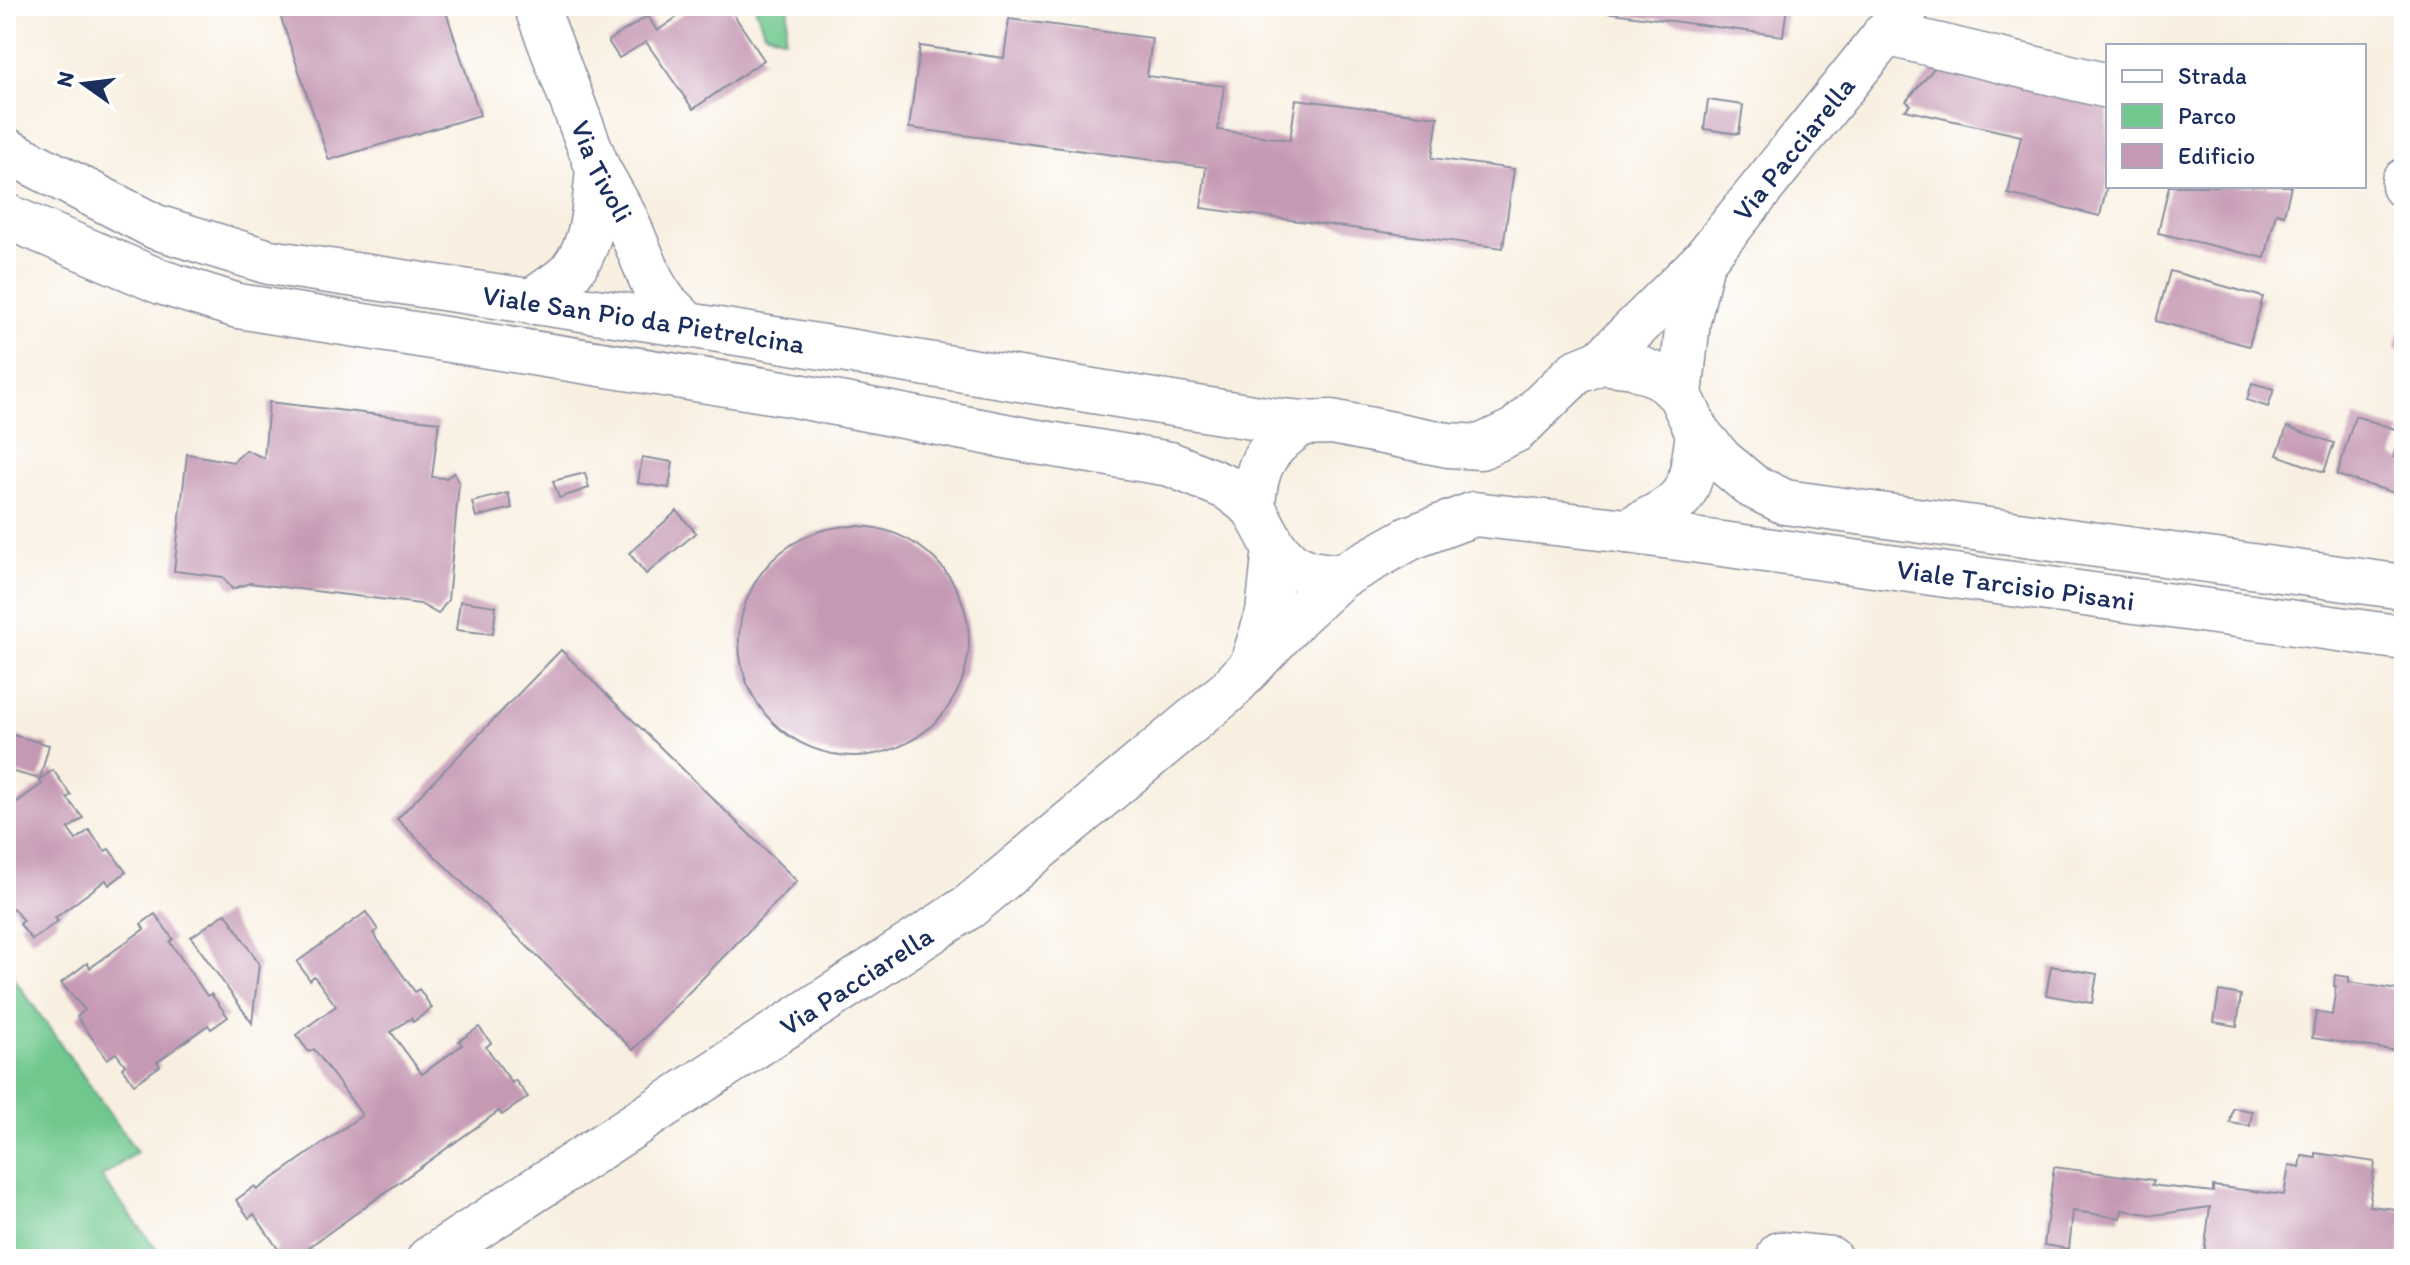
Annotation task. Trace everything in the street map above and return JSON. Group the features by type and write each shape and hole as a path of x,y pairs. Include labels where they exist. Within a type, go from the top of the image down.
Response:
{"main road":[{"name":"Via Tivoli","path":"536,6 598,169 626,219 653,284 664,301 688,325"},
{"name":"Via Pacciarella","path":"1601,362 1702,262 1894,15 2106,85"},
{"name":"Viale San Pio da Pietrelcina","path":"6,150 156,227 269,262 1302,423 1332,422 1448,445 1480,447 1516,430 1576,372 1601,362"},
{"path":"531,302 570,273 581,255 592,229 598,169"},
{"name":"Viale San Pio da Pietrelcina","path":"6,216 161,282 238,306 783,393 1031,441 1170,464 1228,488 1253,507"},
{"path":"1627,531 1673,507 1685,493 1693,470 1688,321 1702,262"},
{"name":"Viale Tarcisio Pisani","path":"1601,362 1633,366 1661,377 1721,460 1752,486 1785,502 2404,587"},
{"path":"1302,423 1279,439 1264,459 1254,481 1253,507 1275,548 1292,565 1310,573 1340,577"},
{"name":"Viale Tarcisio Pisani","path":"1340,577 1410,538 1474,514 1627,531 2404,638"},
{"path":"1252,664 1268,613 1275,548"},
{"name":"Via Pacciarella","path":"429,1259 970,906 1227,692 1340,577"},
{"path":"1780,1254 1830,1259"}],"green space":[{"path":"755,6 789,6 785,39 764,32"},
{"path":"6,967 137,1152 101,1177 164,1259 6,1259"}],"building":[{"path":"277,6 444,6 480,115 329,160"},
{"path":"693,6 728,6 764,60 693,109 646,42 619,58 608,41 648,16 657,31"},
{"path":"1560,6 1787,6 1783,36"},
{"path":"1009,19 1152,38 1147,76 1224,86 1218,130 1290,140 1296,99 1438,117 1432,158 1514,169 1503,248 1201,208 1206,167 909,128 920,46 1004,58"},
{"path":"1940,61 2106,100 2106,188 2100,216 2008,194 2021,136 1905,110 1911,105 1906,101"},
{"path":"1708,100 1743,105 1739,134 1704,129"},
{"path":"2169,188 2291,188 2284,215 2276,213 2265,258 2158,233"},
{"path":"2170,271 2263,297 2249,346 2156,321"},
{"path":"2404,321 2404,351 2395,348"},
{"path":"2252,383 2274,389 2268,407 2247,400"},
{"path":"269,402 439,422 432,477 446,478 454,473 459,483 448,600 438,614 420,604 250,583 232,589 223,577 174,571 187,454 233,462 246,450 264,458"},
{"path":"2355,416 2401,431 2393,457 2404,461 2404,496 2337,475"},
{"path":"2287,427 2334,443 2324,472 2277,455"},
{"path":"642,457 673,462 669,488 638,483"},
{"path":"585,473 589,488 559,498 553,481"},
{"path":"508,493 512,508 476,517 472,502"},
{"path":"677,511 696,533 646,574 629,553"},
{"path":"854,526 876,528 898,535 935,560 960,597 967,619 967,663 960,685 935,722 898,747 876,754 854,756 832,754 810,747 773,722 748,685 741,663 739,641 741,619 748,597 773,560 810,535 832,528"},
{"path":"460,601 496,606 493,634 456,630"},
{"path":"561,650 797,881 633,1050 397,819"},
{"path":"6,733 49,745 40,779 6,770"},
{"path":"53,770 71,795 67,798 83,818 68,829 76,840 89,830 105,851 109,849 126,872 109,885 106,880 55,918 58,921 32,940 13,908 6,913 6,810 42,784 39,780"},
{"path":"366,912 378,930 373,933 415,992 419,989 432,1008 413,1022 411,1018 391,1032 422,1074 462,1045 459,1041 479,1027 491,1043 486,1047 512,1083 515,1080 528,1097 502,1115 499,1111 309,1247 313,1252 303,1259 279,1259 274,1252 278,1249 254,1214 249,1218 236,1200 255,1186 257,1190 362,1115 314,1049 309,1052 296,1035 336,1006 314,976 310,980 297,962"},
{"path":"226,913 259,964 252,1023 191,937"},
{"path":"155,914 207,996 211,994 228,1017 211,1029 208,1025 157,1062 160,1066 134,1084 116,1053 107,1059 77,1017 85,1010 61,983 87,963 90,968 144,929 141,924"},
{"path":"2051,966 2097,974 2092,1003 2046,995"},
{"path":"2335,975 2349,977 2349,982 2404,991 2404,1052 2312,1038 2316,1012 2332,1015"},
{"path":"2219,991 2241,995 2237,1026 2214,1022"},
{"path":"2233,1108 2252,1111 2250,1126 2230,1123"},
{"path":"2316,1153 2375,1162 2369,1206 2404,1210 2399,1259 2235,1259 2204,1254 2210,1207 2154,1215 2122,1210 2120,1218 2073,1211 2069,1249 2044,1245 2054,1167 2154,1180 2152,1185 2159,1186 2213,1192 2213,1186 2284,1195 2289,1165 2300,1167 2302,1156 2316,1158"}]}
